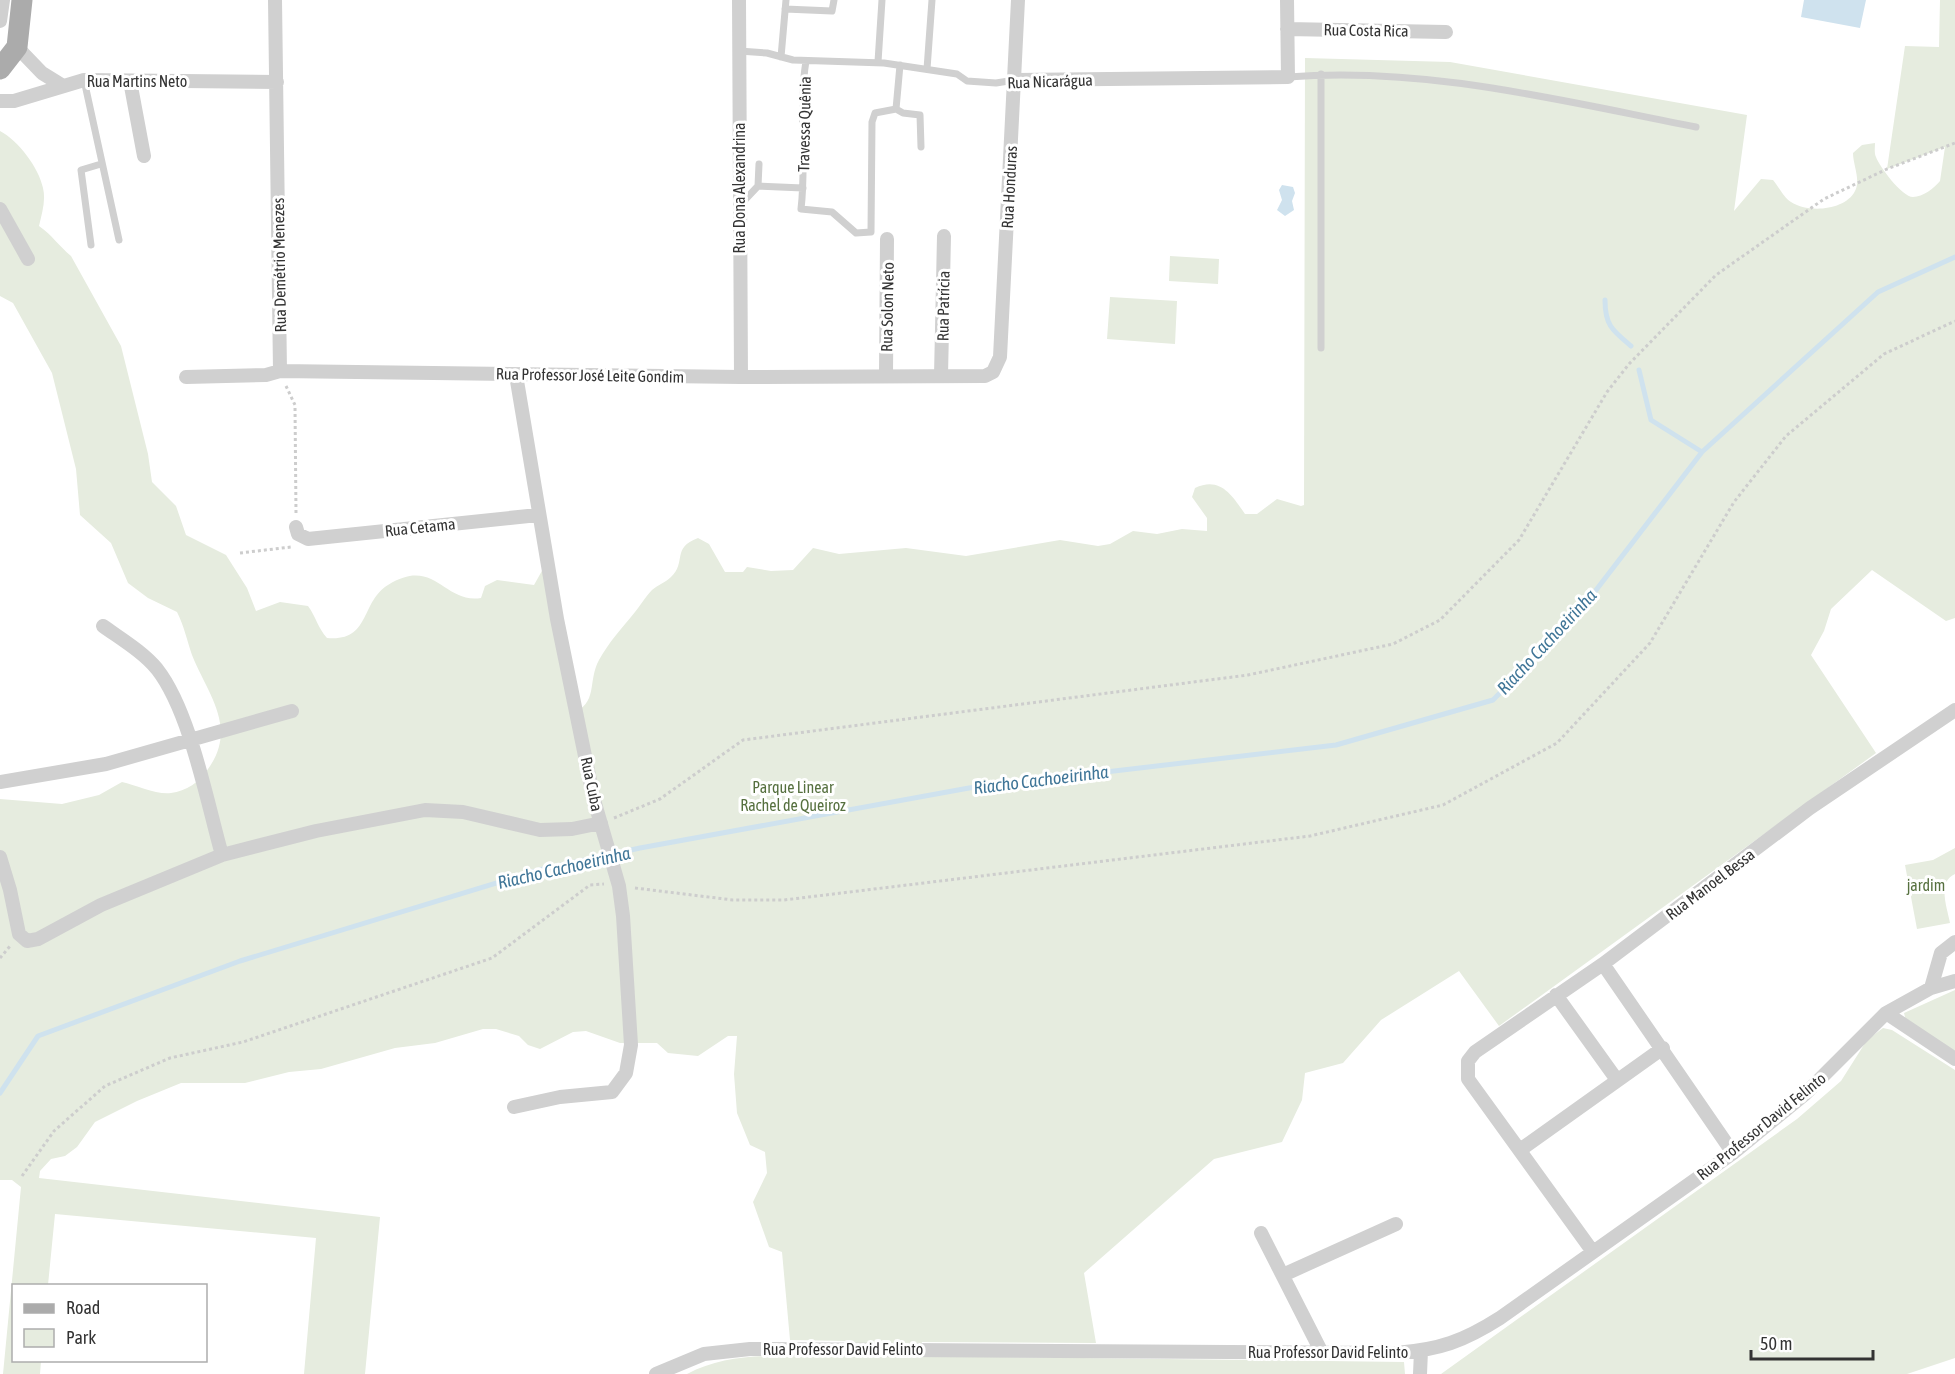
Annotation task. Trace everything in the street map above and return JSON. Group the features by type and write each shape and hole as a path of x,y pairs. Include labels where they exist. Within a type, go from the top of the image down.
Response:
{"main road":[{"path":"0,69 16,49 22,0"}],"street":[{"path":"0,21 3,0"},
{"name":"Rua Demétrio Menezes","path":"275,0 280,371"},
{"name":"Rua Dona Alexandrina","path":"739,0 741,377"},
{"name":"Rua Honduras","path":"993,372 1000,357 1016,80 1018,0"},
{"path":"1287,0 1288,77"},
{"name":"Rua Costa Rica","path":"1287,29 1446,32"},
{"path":"16,49 36,68 63,86"},
{"name":"Rua Nicarágua","path":"1016,80 1288,77"},
{"name":"Rua Martins Neto","path":"0,101 14,101 84,80 277,82"},
{"path":"130,81 144,156"},
{"path":"0,209 28,259"},
{"name":"Rua Patrícia","path":"941,376 944,236"},
{"name":"Rua Solon Neto","path":"886,376 887,239"},
{"name":"Rua Professor José Leite Gondim","path":"186,377 266,375 280,371 741,377 985,376 993,372"},
{"name":"Rua Cuba","path":"514,1107 560,1097 612,1092 626,1073 631,1045 618,880 602,827 538,515 516,375"},
{"name":"Rua Cetama","path":"299,532 308,539 538,515"},
{"path":"103,626 157,669 171,692 189,740 222,855"},
{"name":"Rua Manoel Bessa","path":"1520,1150 1468,1078 1468,1061 1475,1052 1603,964 1810,808 1955,710"},
{"path":"0,782 106,764 292,711"},
{"path":"0,857 19,934 27,941 38,939 101,905 222,855 316,831 425,810 463,812 540,830 602,827"},
{"path":"1931,988 1941,952 1955,942"},
{"path":"1603,964 1663,1048 1733,1153"},
{"name":"Rua Professor David Felinto","path":"656,1374 704,1354 750,1349 1322,1353 1421,1351 1446,1347 1474,1335 1733,1153 1804,1094 1886,1013 1931,988 1955,981"},
{"path":"1556,995 1617,1080"},
{"path":"1886,1013 1955,1059"},
{"path":"1593,1252 1520,1150 1663,1048"},
{"path":"1282,1275 1396,1224"},
{"path":"1261,1233 1322,1353"},
{"path":"1420,1374 1421,1351"}],"lane":[{"path":"781,57 786,0"},
{"path":"785,9 832,11 834,0"},
{"path":"878,62 882,0"},
{"path":"927,69 932,0"},
{"name":"Rua Nicarágua","path":"739,51 806,61 878,62 957,74 967,81 996,83 1016,80"},
{"name":"Travessa Quênia","path":"806,61 802,80 803,188 801,210 832,212 840,217 852,232 871,232 873,116 882,110 896,109"},
{"path":"900,65 896,109 906,114 920,115 921,147"},
{"path":"1288,77 1321,74 1397,75 1455,82 1696,127"},
{"path":"1321,74 1321,348"},
{"path":"84,80 119,240"},
{"path":"91,245 81,170 101,164"},
{"path":"739,206 758,186 759,164"},
{"path":"758,186 803,188"}],"path":[{"path":"602,827 660,799 743,740 1248,675 1393,644 1440,620 1520,540 1607,392 1629,364 1716,276 1824,199 1887,169 1955,143"},
{"path":"22,1176 54,1131 105,1086 170,1058 243,1042 492,957 590,885 618,880 733,900 784,900 1310,836 1443,805 1557,742 1650,642 1734,502 1786,436 1884,354 1955,321"},
{"path":"240,553 289,549 299,532 295,405 280,371"}],"green space":[{"name":"Parque Linear Rachel de Queiroz","path":"1940,0 1955,0 1955,618 1946,621 1872,570 1831,609 1824,631 1811,655 1876,753 1499,1026 1459,971 1381,1020 1343,1063 1305,1073 1302,1100 1282,1142 1214,1159 1084,1273 1096,1343 922,1342 918,1356 1404,1362 1405,1374 687,1374 705,1366 743,1358 762,1356 841,1357 846,1341 790,1340 782,1252 769,1247 753,1202 767,1173 765,1152 750,1145 737,1113 734,1074 737,1036 728,1036 698,1056 668,1053 657,1043 620,1043 586,1031 573,1032 540,1049 528,1045 519,1036 496,1029 483,1029 435,1043 395,1048 321,1069 289,1072 245,1083 181,1083 95,1122 77,1147 65,1156 51,1159 40,1171 39,1178 380,1217 365,1374 304,1374 316,1238 55,1214 48,1284 12,1284 12,1362 41,1362 40,1374 3,1374 21,1187 12,1180 0,1180 0,799 62,804 99,795 122,782 159,793 177,792 192,785 205,774 217,754 220,725 217,711 192,655 177,612 148,598 128,583 111,543 80,515 76,469 52,373 13,303 0,296 0,131 20,148 41,180 44,198 39,226 71,256 121,346 148,454 152,482 176,506 186,535 226,555 247,588 256,611 280,602 308,606 327,638 341,638 351,634 358,627 379,592 404,577 428,578 457,594 468,598 481,598 485,586 497,580 534,585 543,569 571,714 586,704 599,660 611,641 654,588 669,579 676,571 685,546 698,538 709,544 725,572 743,572 747,567 771,571 793,570 813,548 839,554 906,548 966,556 1060,540 1098,546 1110,544 1133,531 1157,534 1182,529 1207,531 1207,518 1192,497 1195,488 1204,485 1212,484 1224,489 1245,514 1257,514 1277,499 1304,505 1305,58 1450,62 1747,115 1734,211 1761,179 1773,180 1786,198 1798,206 1816,209 1843,203 1850,198 1857,187 1853,153 1862,145 1875,143 1875,155 1903,192 1908,196 1917,197 1931,189 1940,181 1945,147 1887,169 1905,46 1939,47"},
{"path":"1170,256 1219,259 1218,284 1169,281"},
{"path":"1110,297 1177,301 1175,344 1107,339"},
{"name":"jardim","path":"1955,848 1955,874 1949,878 1945,889 1950,923 1917,929 1905,865 1933,860"},
{"path":"1955,990 1955,1053 1906,1021 1904,1013"},
{"path":"1883,1028 1892,1030 1955,1070 1955,1358 1907,1374 1441,1374 1797,1119 1841,1081 1867,1040"}],"water":[{"path":"1804,0 1866,0 1860,28 1801,17"},
{"path":"1282,185 1293,187 1295,193 1292,201 1294,210 1285,216 1277,210 1282,200 1279,190"}],"waterway":[{"name":"Riacho Cachoeirinha","path":"0,1093 38,1036 240,961 539,870 640,848 969,788 1336,745 1493,700 1580,611 1702,452 1878,292 1955,257"},
{"path":"1605,300 1608,321 1619,336 1631,346"},
{"path":"1639,370 1651,420 1702,452"}]}
